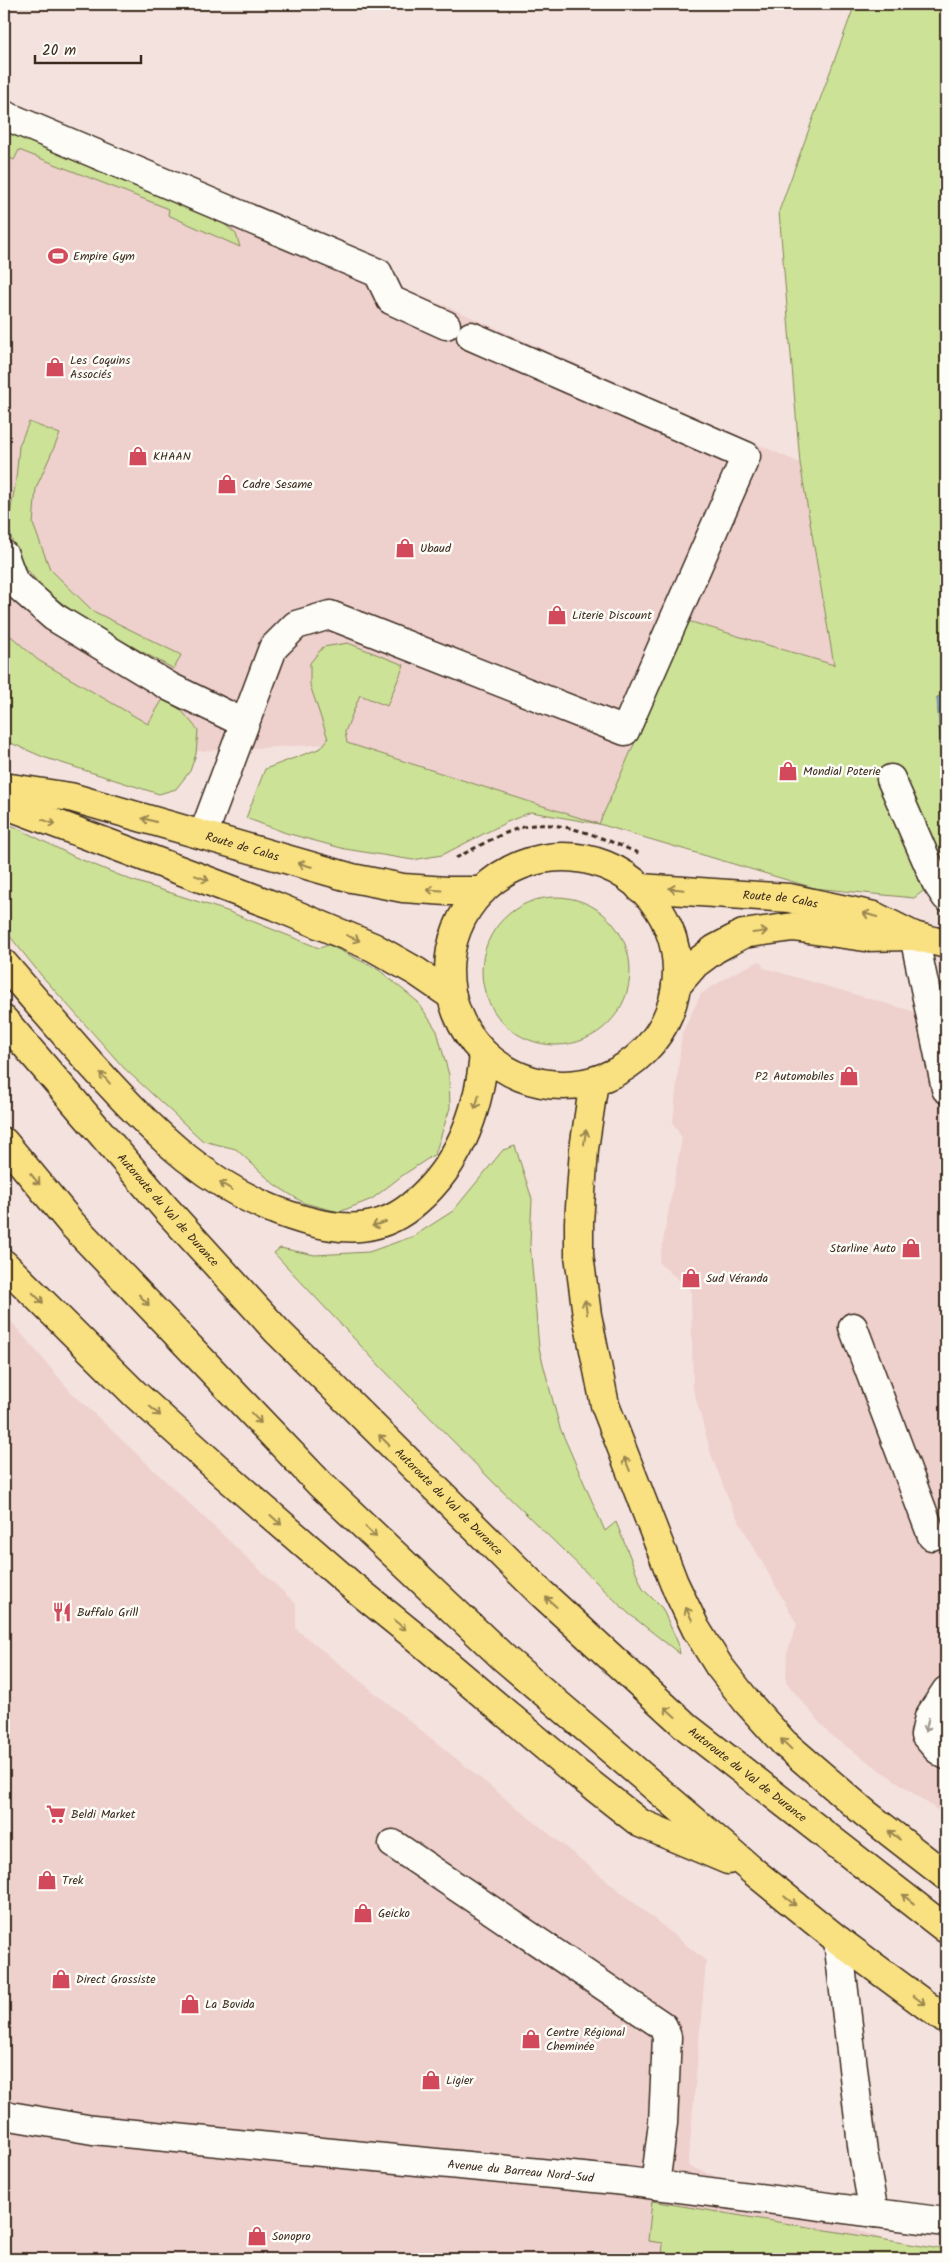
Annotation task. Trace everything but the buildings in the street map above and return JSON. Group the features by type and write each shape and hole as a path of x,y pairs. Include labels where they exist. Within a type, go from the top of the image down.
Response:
{"main road":[{"name":"Route de Calas","path":"4,787 70,797 352,878 403,888 482,891"},
{"path":"4,804 274,906 373,947 417,972 452,996"},
{"path":"561,858 586,860 612,868 640,888 662,914 669,930 674,948 676,986 665,1019 657,1035 640,1055 618,1071 594,1081 560,1085 527,1080 497,1064 484,1054 464,1027 452,996 449,974 451,954 458,928 482,891 518,867 544,859 561,858"},
{"name":"Route de Calas","path":"640,888 789,898 874,916 914,936 946,944"},
{"name":"Route de Calas","path":"676,986 696,964 716,949 743,934 793,927 865,936 914,936"},
{"path":"4,964 133,1110 178,1152 230,1189 291,1216 322,1225 346,1228 371,1226 385,1222 408,1210 443,1175 458,1150 476,1108 482,1082 484,1054"},
{"name":"Autoroute du Val de Durance","path":"4,1020 161,1203 276,1330 539,1591 688,1728 946,1929"},
{"path":"594,1081 584,1149 579,1222 579,1255 588,1315 605,1405 674,1584 696,1629 720,1666 748,1703 784,1743 865,1813 946,1876"},
{"path":"4,1142 72,1224 320,1484 504,1658 753,1871 838,1940 946,2020"},
{"path":"4,1264 135,1394 226,1476 343,1578 574,1771 640,1823 753,1871"}],"street":[{"path":"4,114 378,273 391,300 446,324"},
{"path":"203,835 273,648 296,625 330,615 625,731 746,456 471,336"},
{"path":"4,555 9,579 54,617 170,687 244,723"},
{"path":"891,779 936,882 946,897"},
{"path":"914,936 946,1089"},
{"path":"853,1327 932,1536"},
{"path":"946,1691 929,1717 925,1735 946,1755"},
{"path":"393,1844 663,2026 667,2037 663,2114 655,2185"},
{"path":"838,1940 862,2153 874,2213"},
{"name":"Avenue du Barreau Nord-Sud","path":"4,2115 94,2130 655,2185 946,2222"},
{"name":"Avenue du Barreau Nord-Sud","path":"4,2132 94,2130"}],"path":[{"path":"450,860 503,834 534,825 562,827 590,834 649,857"}],"shaded area":[{"path":"4,128 453,309 800,463 834,665 688,621 599,824 347,743 130,755 4,705"},
{"path":"760,961 764,968 946,1021 946,1816 830,1735 786,1682 787,1654 797,1624 733,1510 712,1457 693,1388 691,1290 659,1263 682,1138 673,1123 682,1033 701,994 732,974"},
{"path":"4,1313 71,1392 296,1604 296,1629 706,1961 688,2166 936,2259 4,2259"}],"green space":[{"path":"855,4 946,4 946,697 937,697 946,824 946,874 914,898 814,888 599,824 688,621 834,665 800,463 779,211"},
{"path":"4,128 210,212 236,234 240,247 168,215 169,209 19,150 14,160 4,155"},
{"path":"29,422 60,434 36,488 33,524 50,569 93,611 181,655 174,669 89,623 44,590 17,557 8,526 16,480 19,446"},
{"path":"4,630 38,660 148,724 163,699 181,710 198,730 196,754 190,771 176,789 159,794 43,757 4,740"},
{"path":"348,643 404,665 387,706 360,695 345,732 347,743 599,824 531,812 442,855 413,860 345,849 286,833 246,818 265,769 321,748 328,739 310,685 310,663 323,647"},
{"path":"4,824 13,826 75,857 131,880 227,911 319,948 329,945 379,970 418,1002 437,1031 449,1075 450,1108 435,1154 403,1175 372,1199 339,1212 304,1203 275,1185 236,1149 203,1141 124,1068 41,975 4,929"},
{"path":"556,897 571,898 584,902 609,918 625,943 629,956 629,986 625,999 609,1024 584,1040 571,1044 556,1045 541,1044 528,1040 503,1024 487,999 483,986 482,971 483,956 487,943 503,918 528,902 541,898"},
{"path":"515,1146 532,1199 530,1243 539,1348 560,1428 605,1531 616,1522 643,1589 662,1608 678,1643 680,1654 628,1613 492,1481 376,1362 274,1253 280,1248 315,1255 369,1252 414,1236 453,1211 503,1150"},
{"path":"652,2201 946,2250 946,2259 755,2259 711,2255 709,2259 662,2259 663,2243 648,2241"}],"water":[{"path":"937,697 946,697 946,824"}],"place":[{"name":"Empire Gym","path":"58,256"},
{"name":"Les Coquins Associés","path":"55,367"},
{"name":"KHAAN","path":"138,456"},
{"name":"Cadre Sesame","path":"227,484"},
{"name":"Ubaud","path":"405,548"},
{"name":"Literie Discount","path":"557,615"},
{"name":"Mondial Poterie","path":"788,771"},
{"name":"P2 Automobiles","path":"849,1076"},
{"name":"Starline Auto","path":"911,1248"},
{"name":"Sud Véranda","path":"691,1278"},
{"name":"Buffalo Grill","path":"62,1612"},
{"name":"Beldi Market","path":"56,1814"},
{"name":"Trek","path":"47,1880"},
{"name":"Geicko","path":"363,1913"},
{"name":"Direct Grossiste","path":"61,1979"},
{"name":"La Bovida","path":"190,2004"},
{"name":"Centre Régional Cheminée","path":"531,2039"},
{"name":"Ligier","path":"431,2080"},
{"name":"Sonopro","path":"257,2236"}]}
